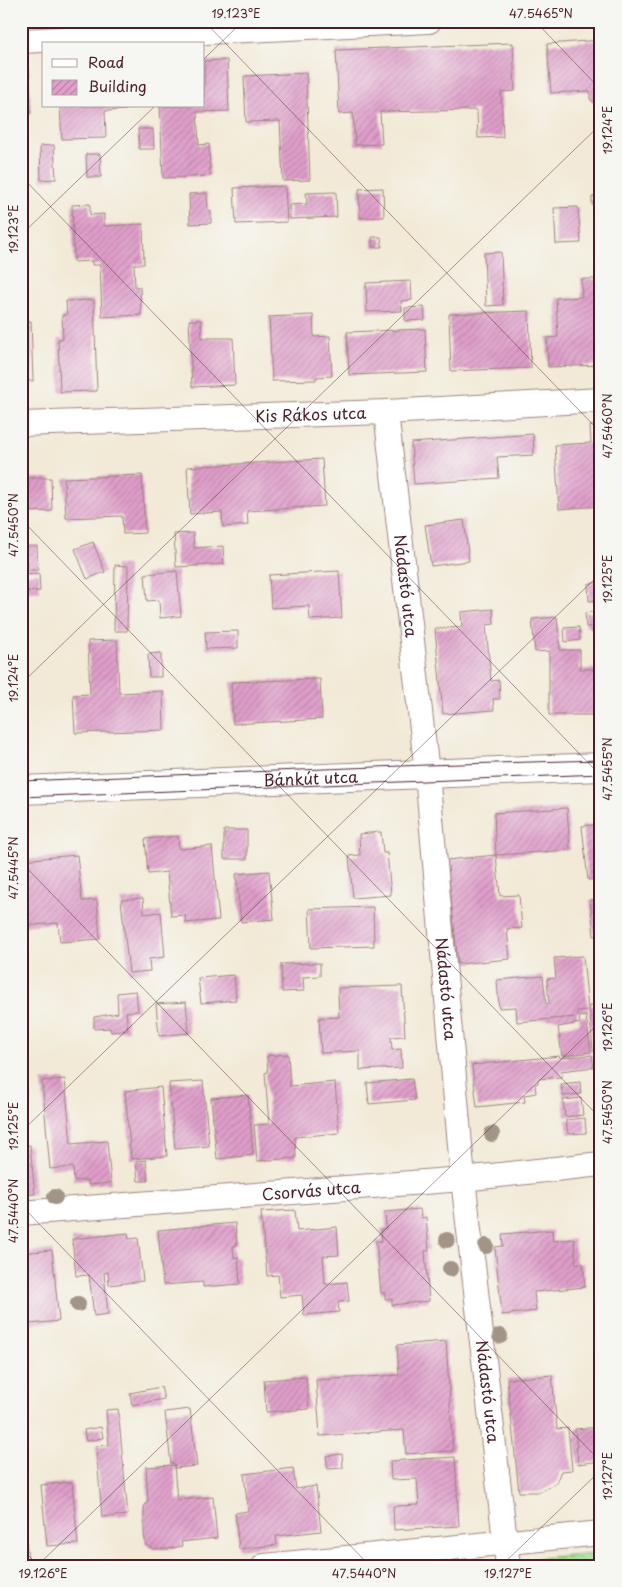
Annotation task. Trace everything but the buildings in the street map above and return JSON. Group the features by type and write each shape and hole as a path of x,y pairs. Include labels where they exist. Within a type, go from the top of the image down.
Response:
{"street":[{"path":"21,41 429,21"},
{"name":"Kis Rákos utca","path":"21,424 386,412 601,400"},
{"name":"Nádastó utca","path":"386,412 427,773 464,1179 507,1554"},
{"name":"Bánkút utca","path":"21,790 601,767"},
{"name":"Csorvás utca","path":"21,1213 464,1179 601,1164"},
{"path":"264,1566 507,1554 601,1533"}],"green space":[{"path":"601,1552 601,1566 533,1566 532,1559"}],"tram line":[{"path":"21,781 601,760"},
{"path":"21,797 601,774"}]}
